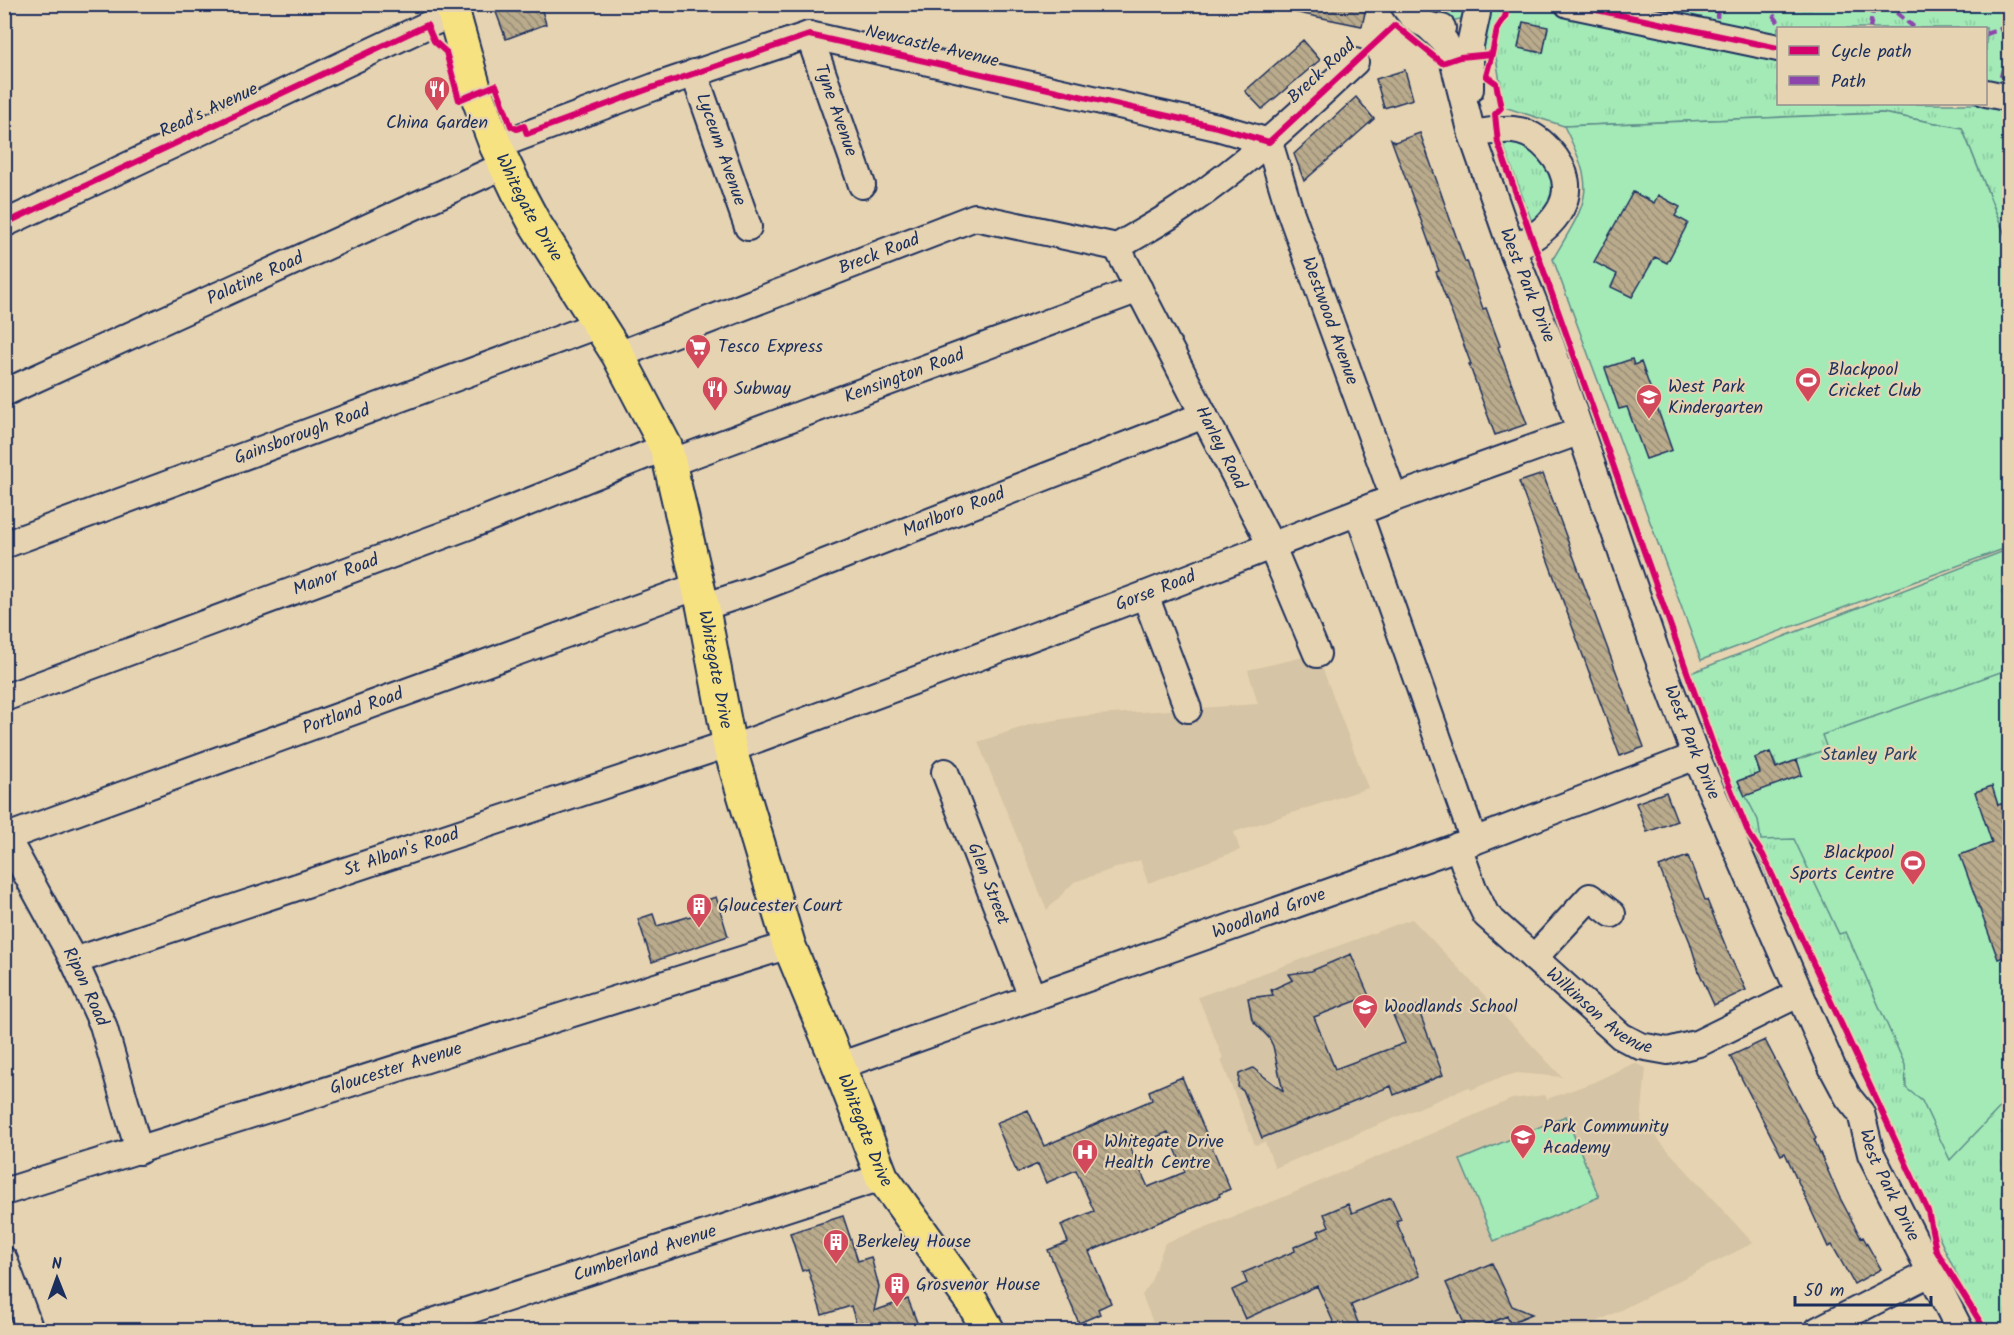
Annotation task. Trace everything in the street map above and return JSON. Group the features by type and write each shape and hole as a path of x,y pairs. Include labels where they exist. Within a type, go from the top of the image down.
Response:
{"main road":[{"name":"Whitegate Drive","path":"452,9 476,93 500,155 534,222 618,355 668,455 701,596 729,747 789,945 882,1177 975,1305 988,1330"}],"street":[{"name":"West Park Drive","path":"1403,4 1411,15 1427,25 1445,42 1450,51 1472,134 1512,249 1549,340 1655,649 1696,756 1798,994 1832,1067 1848,1097 1861,1113 1871,1154 1960,1330"},
{"path":"1568,4 1777,48"},
{"name":"Read's Avenue","path":"4,224 452,9"},
{"name":"West Park Drive","path":"1472,134 1469,55 1480,9"},
{"path":"1427,25 1454,27 1471,19 1480,9"},
{"path":"500,155 694,73 809,35"},
{"name":"Newcastle Avenue","path":"809,35 1209,125 1269,142"},
{"name":"Tyne Avenue","path":"809,35 862,185"},
{"name":"Breck Road","path":"618,355 975,217 1117,247 1187,204 1269,142 1355,62"},
{"name":"Lyceum Avenue","path":"694,73 748,227"},
{"path":"1987,93 2010,98"},
{"path":"1472,134 1515,130 1533,136 1545,146 1563,169 1566,184 1564,200 1555,218 1532,239 1512,249"},
{"name":"Westwood Avenue","path":"1269,142 1289,208 1394,498"},
{"name":"Palatine Road","path":"4,393 500,155"},
{"name":"Harley Road","path":"1117,247 1272,547 1317,654"},
{"name":"Kensington Road","path":"668,455 1139,289"},
{"name":"Gainsborough Road","path":"4,545 600,324"},
{"name":"Marlboro Road","path":"701,596 764,587 1204,415"},
{"name":"Gorse Road","path":"729,747 1145,596 1394,498 1581,431"},
{"name":"Manor Road","path":"4,698 471,525 668,455"},
{"path":"1358,512 1466,843"},
{"name":"Portland Road","path":"6,835 701,596"},
{"path":"1145,596 1188,709"},
{"name":"St Alban's Road","path":"74,961 729,747"},
{"name":"Woodland Grove","path":"839,1066 1466,843 1696,756"},
{"name":"Glen Street","path":"945,772 1032,997"},
{"name":"Ripon Road","path":"6,835 74,961 103,1025 139,1151"},
{"name":"Wilkinson Avenue","path":"1466,843 1473,888 1486,915 1621,1036 1640,1046 1668,1051 1699,1043 1798,994"},
{"path":"1534,958 1590,897 1612,914"},
{"name":"Gloucester Avenue","path":"4,1192 789,945"},
{"name":"Cumberland Avenue","path":"408,1330 882,1177"},
{"path":"4,1260 30,1330"},
{"path":"1818,1330 1930,1273"}],"shaded area":[{"path":"1317,654 1368,788 1234,832 1240,850 1148,883 1140,860 1074,882 1047,910 978,742 1032,724 1082,716 1258,704 1248,670"},
{"name":"Woodlands School","path":"1412,919 1562,1077 1517,1073 1471,1090 1469,1087 1275,1168 1265,1142 1255,1145 1198,997"},
{"name":"Park Community Academy","path":"1634,1063 1646,1068 1641,1121 1753,1243 1581,1330 1156,1330 1142,1295 1150,1284 1165,1243 1279,1199 1512,1099 1545,1095 1547,1099 1592,1083"}],"green space":[{"path":"1411,5 1476,5 1460,19 1446,22"},
{"path":"1490,5 2009,5 2009,245 1962,128 1882,113 1564,126 1504,107 1495,51 1477,50"},
{"name":"Blackpool Cricket Club","path":"1882,113 1962,128 2009,245 2009,547 1701,660 1553,259 1575,222 1584,194 1585,181 1581,166 1564,126"},
{"path":"1502,141 1522,143 1548,163 1554,186 1552,199 1549,210 1533,225"},
{"name":"Stanley Park","path":"2009,549 2009,1330 1983,1330 1758,856 1715,750 1688,674"},
{"name":"Blackpool Sports Centre","path":"2009,669 2009,1098 1950,1160 1922,1101 1906,1088 1905,1065 1846,932 1839,934 1794,839 1761,840 1758,820 1738,781 1760,773 1755,758 1770,752 1777,767 1827,749 1822,735"},
{"path":"1566,1116 1599,1197 1494,1241 1460,1160"}],"building":[{"path":"493,4 540,4 546,24 506,39"},
{"path":"1288,4 1367,4 1362,26 1288,11"},
{"path":"1523,22 1548,27 1543,53 1518,48"},
{"path":"1303,40 1320,60 1262,109 1245,91"},
{"path":"1405,70 1413,99 1384,108 1376,79"},
{"path":"1356,97 1374,119 1304,181 1294,154"},
{"path":"1420,133 1465,262 1467,261 1483,309 1486,308 1527,424 1495,435 1391,139 1395,142"},
{"path":"1633,192 1654,203 1658,195 1680,207 1675,216 1688,223 1667,263 1655,257 1632,297 1611,287 1617,274 1594,262"},
{"path":"1632,359 1634,365 1641,362 1672,450 1646,459 1627,407 1619,409 1605,368"},
{"path":"1543,474 1644,747 1620,756 1519,482"},
{"path":"1770,752 1776,768 1797,760 1802,775 1745,796 1738,781 1760,773 1755,758"},
{"path":"1992,786 1998,805 2010,801 2010,955 1998,959 1960,855 1992,843 1975,792"},
{"path":"1666,792 1677,821 1647,832 1636,803"},
{"path":"1688,856 1705,900 1707,900 1746,990 1714,1005 1659,867"},
{"name":"Gloucester Court","path":"716,897 728,936 652,962 638,919 653,914 657,926 701,913 698,903"},
{"path":"1351,954 1369,996 1314,1017 1335,1069 1405,1043 1393,1015 1417,1006 1443,1075 1394,1095 1391,1086 1262,1138 1244,1092 1238,1087 1239,1074 1253,1068 1283,1091 1273,1046 1269,1038 1252,1020 1248,998 1273,995 1271,990 1293,980 1289,974 1311,971"},
{"path":"1765,1040 1816,1138 1814,1139 1839,1196 1861,1238 1863,1237 1881,1269 1854,1284 1832,1245 1828,1247 1785,1153 1781,1155 1730,1056"},
{"path":"1182,1077 1230,1189 1219,1194 1220,1196 1089,1252 1111,1303 1098,1309 1100,1314 1079,1323 1048,1250 1068,1242 1061,1225 1094,1211 1076,1170 1046,1183 1038,1164 1017,1173 996,1123 1028,1110 1044,1146 1152,1100 1149,1091","holes":["1168,1132 1185,1172 1148,1187 1130,1148"]},
{"path":"1391,1197 1401,1219 1396,1221 1420,1276 1351,1305 1361,1330 1337,1330 1317,1286 1245,1319 1232,1290 1247,1283 1243,1273 1295,1251 1294,1247 1320,1236 1318,1231 1329,1226 1324,1214 1348,1204 1352,1213"},
{"name":"Berkeley House","path":"843,1216 858,1261 871,1257 879,1287 874,1311 908,1299 920,1330 858,1330 851,1306 822,1315 808,1269 802,1271 790,1233"},
{"path":"1492,1263 1512,1306 1532,1314 1510,1323 1507,1316 1473,1330 1467,1330 1446,1283"}],"marked path":[{"path":"1717,18 1718,4"},
{"path":"1765,4 1780,27"},
{"path":"1870,27 1874,4"},
{"path":"1886,4 1914,27"},
{"path":"1987,34 2010,26"},
{"path":"2001,77 2010,44"}],"cycle path":[{"path":"4,224 427,25 434,41 446,52 459,100 496,85 511,126 517,129 524,126 527,134 654,87 809,35 1217,127 1269,142 1395,25 1442,63 1460,57 1492,54 1497,29 1505,17 1508,4"},
{"path":"1568,4 1777,48"},
{"path":"1492,54 1486,76 1496,83 1501,108 1495,114 1498,143 1715,750 1749,834 1763,855 1928,1211 1936,1250 1985,1330"}],"place":[{"name":"China Garden","path":"437,112"},
{"name":"Tesco Express","path":"698,370"},
{"name":"Blackpool Cricket Club","path":"1808,403"},
{"name":"Subway","path":"715,412"},
{"name":"West Park Kindergarten","path":"1649,420"},
{"name":"Blackpool Sports Centre","path":"1913,886"},
{"name":"Gloucester Court","path":"699,929"},
{"name":"Woodlands School","path":"1365,1030"},
{"name":"Park Community Academy","path":"1523,1160"},
{"name":"Whitegate Drive Health Centre","path":"1085,1175"},
{"name":"Berkeley House","path":"836,1265"},
{"name":"Grosvenor House","path":"897,1308"}]}
